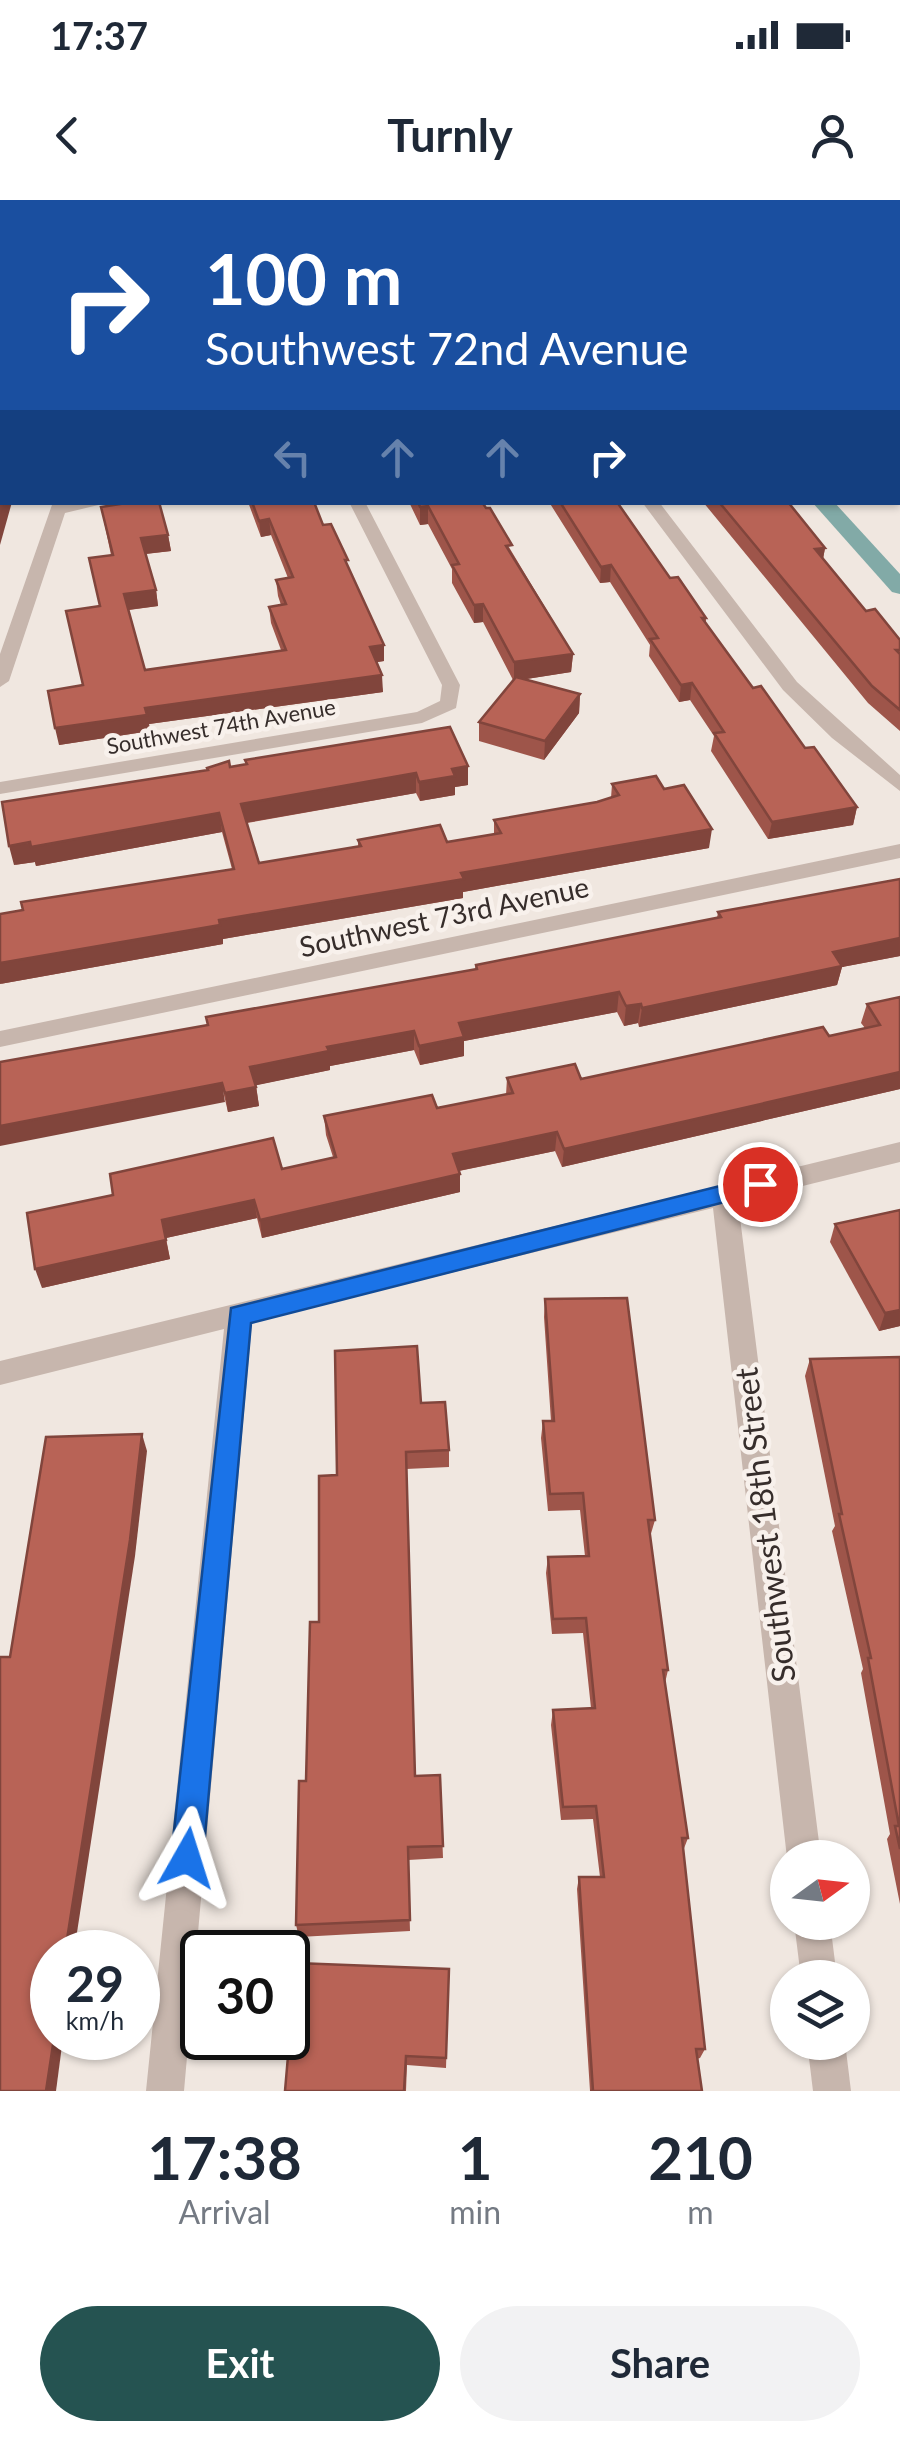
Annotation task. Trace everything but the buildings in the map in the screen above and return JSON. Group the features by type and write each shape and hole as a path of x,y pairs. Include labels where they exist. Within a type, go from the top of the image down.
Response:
{"street":[{"name":"Southwest 74th Avenue","path":"0,788 422,717 448,704 451,685 359,505"},
{"path":"652,505 790,686 900,785"},
{"path":"0,681 60,506"},
{"name":"Southwest 73rd Avenue","path":"0,1039 900,852"},
{"path":"0,1373 900,1152"},
{"name":"Southwest 18th Street","path":"724,1193 802,1840"},
{"path":"165,2091 240,1316"},
{"path":"828,2060 832,2091"}],"waterway":[{"path":"825,505 900,587"}],"route":[{"path":"187,1858 240,1316 760,1184"}]}
